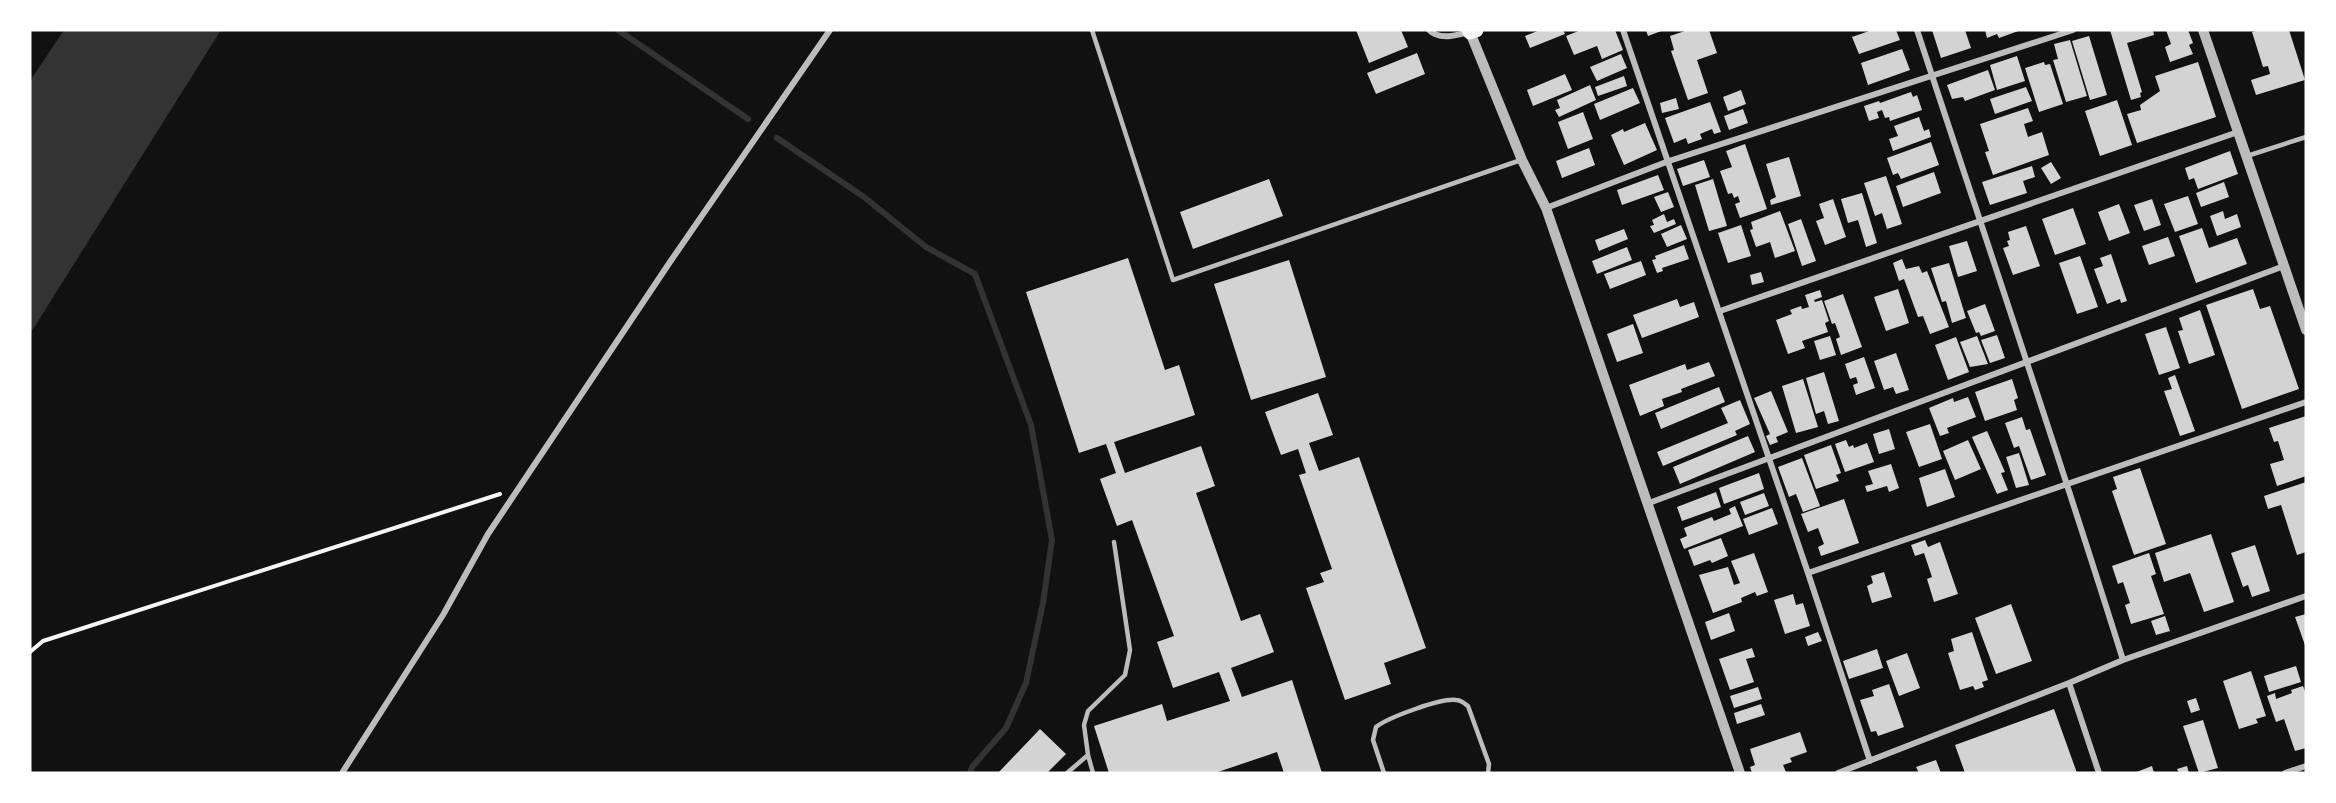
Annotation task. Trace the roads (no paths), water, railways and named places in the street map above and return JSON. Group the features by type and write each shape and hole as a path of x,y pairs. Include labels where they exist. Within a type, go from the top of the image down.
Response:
{"street":[{"path":"342,773 443,615 488,534 670,262 830,30"},
{"path":"1429,30 1443,37 1472,31 1522,160 1546,208 1740,773"},
{"path":"1623,30 1720,311 1870,761"},
{"path":"1917,30 2123,660"},
{"path":"1546,208 1669,161 2073,30"},
{"path":"2203,30 2306,330"},
{"path":"1720,311 2238,132"},
{"path":"1649,503 2284,266"},
{"path":"1808,573 2306,402"},
{"path":"1838,773 2123,660 2306,596"},
{"path":"2069,683 2099,773"},
{"path":"2285,773 2306,766"}],"lane":[{"path":"1092,30 1173,280 1522,160"},
{"path":"2247,156 2306,137"},
{"path":"1094,773 1088,755 1083,725 1088,711 1125,675 1130,650 1114,542"},
{"path":"1384,773 1373,740 1376,727 1390,718 1448,700 1462,701 1468,706 1489,764 1488,773"},
{"path":"1067,773 1088,755"}],"waterway":[{"path":"618,30 748,119"},
{"path":"777,138 864,197 926,247 975,274 1031,425 1052,540 1043,603 1026,683 1006,728 972,767 970,773"}]}
